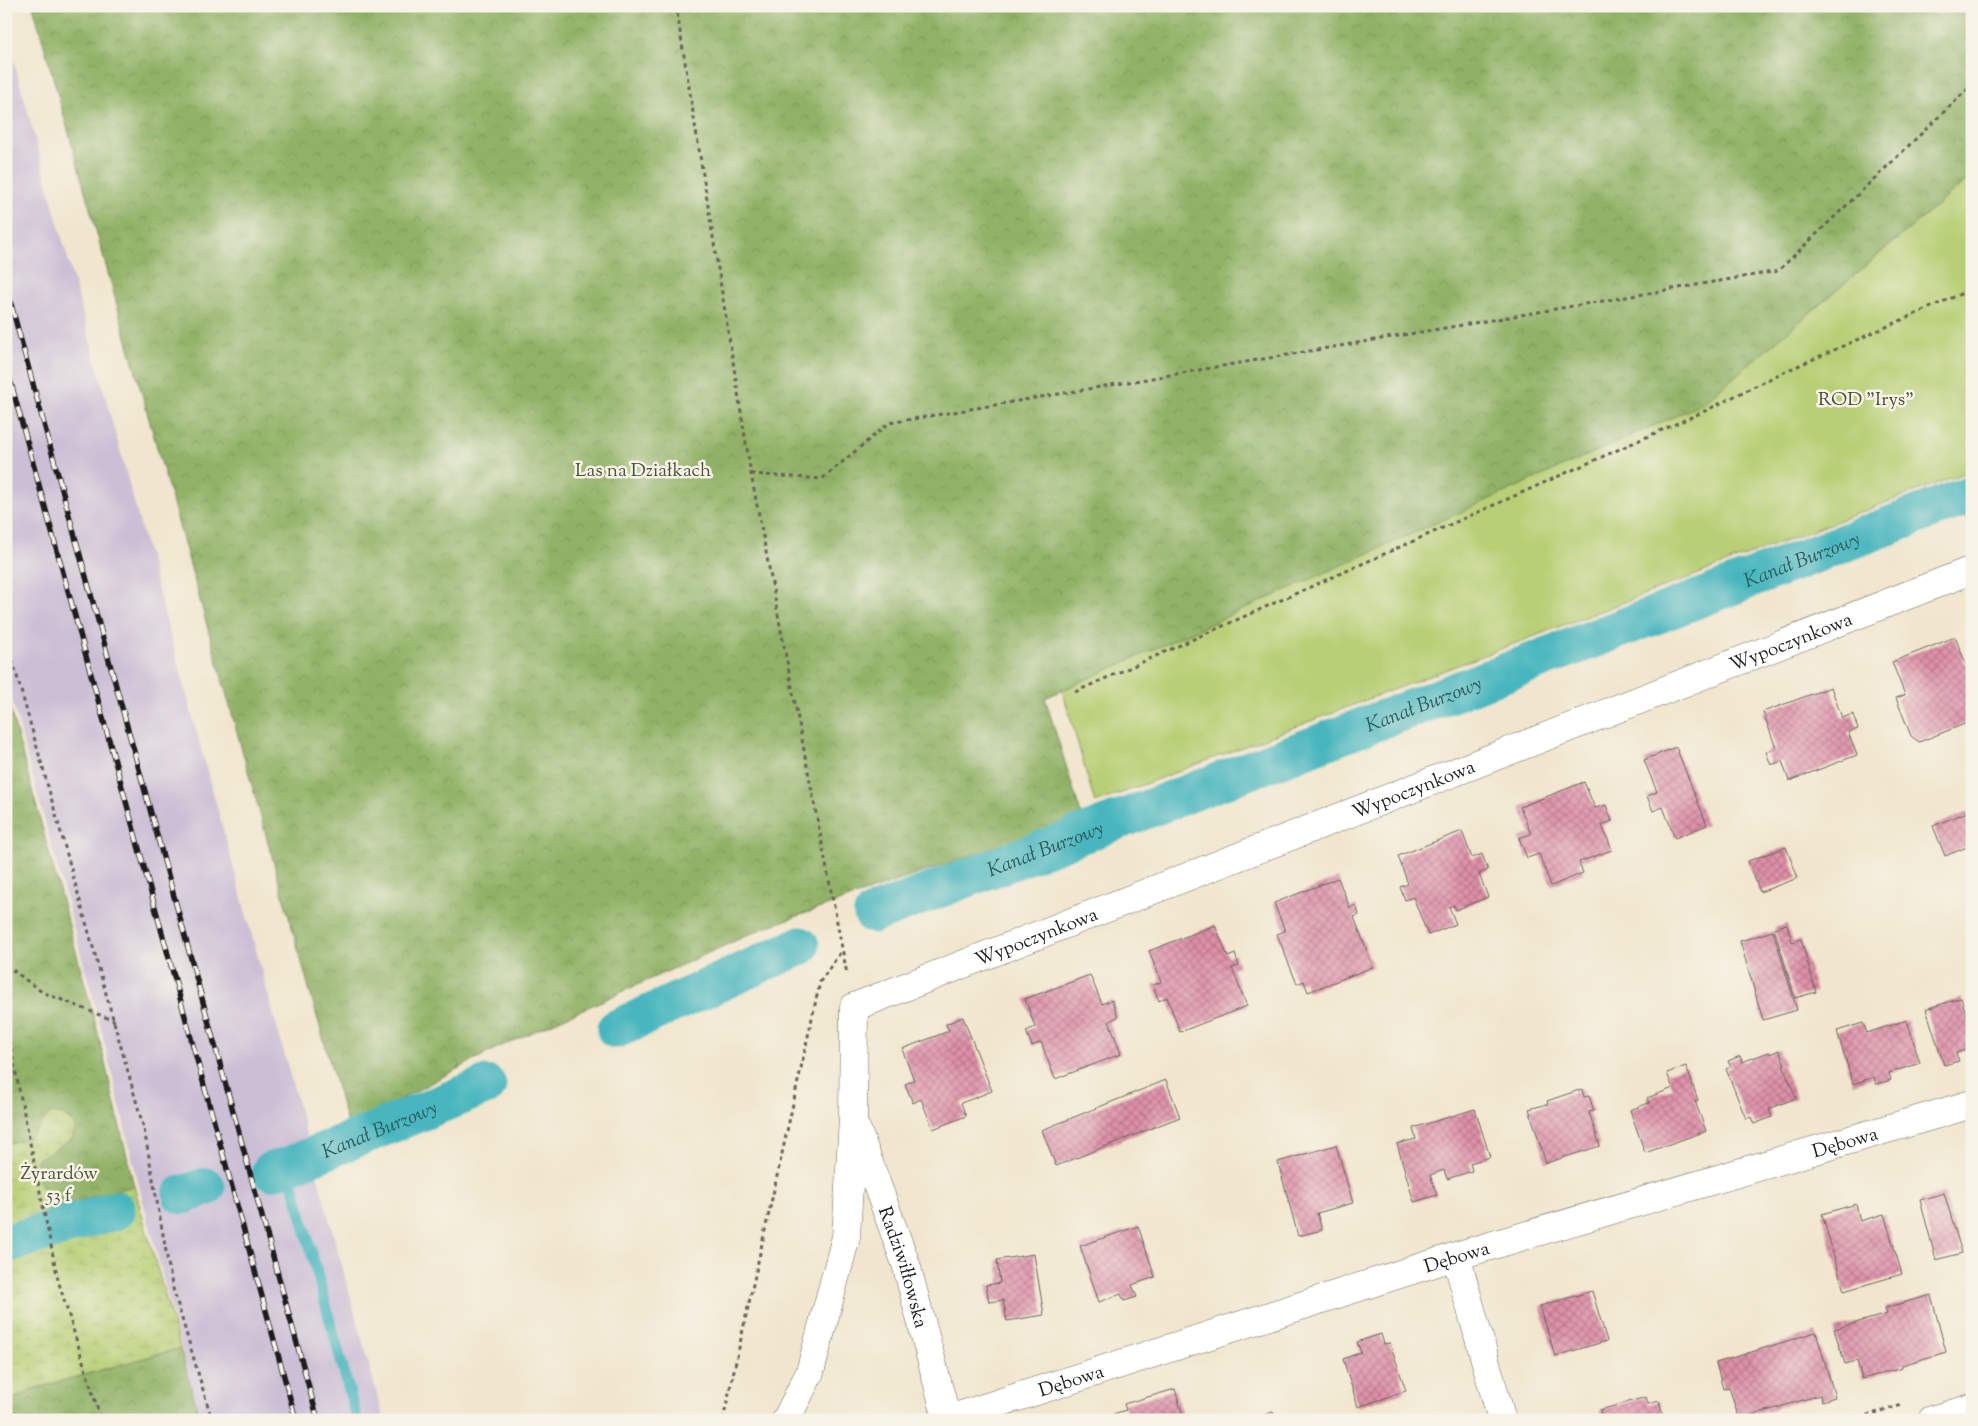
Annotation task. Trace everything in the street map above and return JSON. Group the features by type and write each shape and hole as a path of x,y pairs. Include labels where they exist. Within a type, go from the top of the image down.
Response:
{"street":[{"name":"Wypoczynkowa","path":"854,1007 1972,570"},
{"name":"Radziwiłłowska","path":"786,1420 810,1372 846,1237 853,1118 854,1007"},
{"name":"Dębowa","path":"946,1419 1456,1256 1972,1104"},
{"name":"Radziwiłłowska","path":"853,1118 906,1264 946,1419"},
{"path":"1456,1256 1502,1420"},
{"path":"1932,1420 1972,1408"}],"path":[{"path":"676,6 752,474 854,1007"},
{"path":"752,474 822,479 889,423 1778,271 1972,85"},
{"path":"1076,692 1694,416 1775,376 1972,289"},
{"path":"6,636 144,1130 172,1285 212,1420"},
{"path":"723,1420 820,982 842,950"},
{"path":"6,965 42,992 115,1021"},
{"path":"6,1025 58,1280 102,1420"}],"shaded area":[{"path":"6,32 384,1420 200,1420 137,1178 100,1024 6,679"}],"green space":[{"name":"Las na Działkach","path":"33,6 1972,6 1972,176 1702,404 1045,698 1082,817 766,927 495,1049 348,1127"},
{"name":"ROD \"Irys\"","path":"1972,168 1972,470 1095,803 1062,689"},
{"name":"Żyrardów 53 f","path":"6,694 96,1025 134,1186 69,1205 6,1230"},
{"path":"51,1113 64,1115 76,1126 72,1139 37,1160 39,1180 50,1202 46,1212 90,1197 134,1186 180,1348 33,1389 6,1404 6,1144 29,1138"},
{"path":"180,1348 200,1420 6,1420 6,1404 33,1389"}],"building":[{"path":"1955,637 1966,664 1972,662 1972,721 1919,742 1911,736 1896,698 1905,695 1892,662"},
{"path":"1831,687 1842,718 1853,714 1858,729 1848,732 1857,755 1789,781 1782,761 1771,765 1766,752 1776,748 1763,712"},
{"path":"1676,747 1707,825 1675,838 1663,807 1653,811 1647,796 1657,792 1644,760"},
{"path":"1584,782 1595,808 1606,805 1612,821 1602,825 1612,850 1579,862 1583,873 1551,886 1539,854 1527,858 1519,838 1531,834 1520,807"},
{"path":"1972,810 1972,845 1945,856 1933,826"},
{"path":"1462,831 1472,858 1482,854 1488,870 1479,874 1488,897 1456,910 1454,905 1449,907 1456,924 1428,935 1413,897 1405,900 1400,887 1408,884 1398,856"},
{"path":"1786,847 1798,878 1760,892 1748,861"},
{"path":"1338,878 1350,908 1356,905 1359,915 1354,917 1373,967 1308,992 1304,981 1297,984 1277,934 1285,931 1274,903"},
{"path":"1787,924 1792,942 1801,939 1816,992 1795,998 1774,928"},
{"path":"1215,925 1228,957 1235,954 1239,966 1232,968 1247,1006 1180,1032 1167,997 1159,1001 1153,985 1161,982 1149,951"},
{"path":"1773,931 1797,1010 1763,1020 1740,941"},
{"path":"1090,975 1102,1004 1112,1000 1118,1017 1109,1021 1121,1054 1055,1079 1041,1042 1032,1046 1026,1031 1035,1027 1025,999"},
{"path":"1961,998 1972,1031 1972,1048 1956,1053 1959,1061 1944,1065 1926,1009"},
{"path":"963,1017 992,1091 961,1103 966,1116 933,1129 921,1099 913,1103 905,1084 914,1080 902,1049 949,1031 946,1024"},
{"path":"1907,1020 1920,1063 1889,1073 1891,1080 1876,1084 1874,1077 1853,1084 1837,1031 1863,1023 1867,1033"},
{"path":"1779,1050 1796,1098 1769,1109 1772,1117 1754,1124 1751,1117 1746,1119 1726,1069 1731,1067 1728,1061 1740,1056 1742,1062"},
{"path":"1686,1066 1698,1100 1695,1101 1706,1131 1645,1153 1630,1110 1649,1103 1647,1098 1673,1088 1667,1073"},
{"path":"1166,1080 1180,1117 1056,1166 1042,1130"},
{"path":"1582,1089 1584,1097 1589,1096 1594,1111 1589,1112 1600,1146 1546,1163 1529,1109 1548,1104 1547,1101"},
{"path":"1475,1109 1490,1157 1470,1163 1472,1171 1447,1179 1444,1170 1430,1175 1437,1195 1414,1202 1397,1144 1416,1139 1413,1128"},
{"path":"1336,1145 1353,1203 1317,1213 1322,1230 1298,1236 1278,1162"},
{"path":"1944,1193 1962,1253 1936,1260 1920,1200"},
{"path":"1856,1204 1860,1221 1884,1214 1902,1274 1844,1291 1822,1214"},
{"path":"1138,1226 1155,1277 1132,1285 1137,1297 1124,1301 1121,1294 1099,1302 1080,1246"},
{"path":"1034,1254 1044,1315 1007,1321 1003,1300 989,1302 986,1285 1000,1283 997,1260"},
{"path":"1592,1291 1607,1341 1555,1356 1540,1306"},
{"path":"1931,1295 1946,1352 1902,1365 1902,1368 1862,1379 1857,1361 1845,1364 1834,1329 1887,1314 1885,1308"},
{"path":"1816,1332 1835,1397 1822,1401 1820,1395 1739,1419 1729,1387 1723,1389 1716,1363"},
{"path":"1381,1334 1384,1344 1390,1343 1406,1391 1358,1407 1343,1359 1361,1352 1357,1342"},
{"path":"1175,1389 1184,1420 1114,1420 1113,1414 1126,1410 1124,1404"},
{"path":"1646,1397 1648,1404 1659,1401 1663,1417 1653,1420 1603,1420 1600,1410"},
{"path":"1273,1412 1276,1420 1251,1420 1251,1419"}],"waterway":[{"name":"Kanał Burzowy","path":"873,914 1972,494"},
{"name":"Kanał Burzowy","path":"616,1029 800,946"},
{"name":"Kanał Burzowy","path":"271,1171 288,1166 487,1085"},
{"path":"288,1166 357,1420"},
{"name":"Kanał Burzowy","path":"182,1195 206,1187"},
{"name":"Kanał Burzowy","path":"6,1244 116,1210"}],"railway":[{"path":"6,286 318,1420"},
{"path":"6,365 296,1420"}]}
